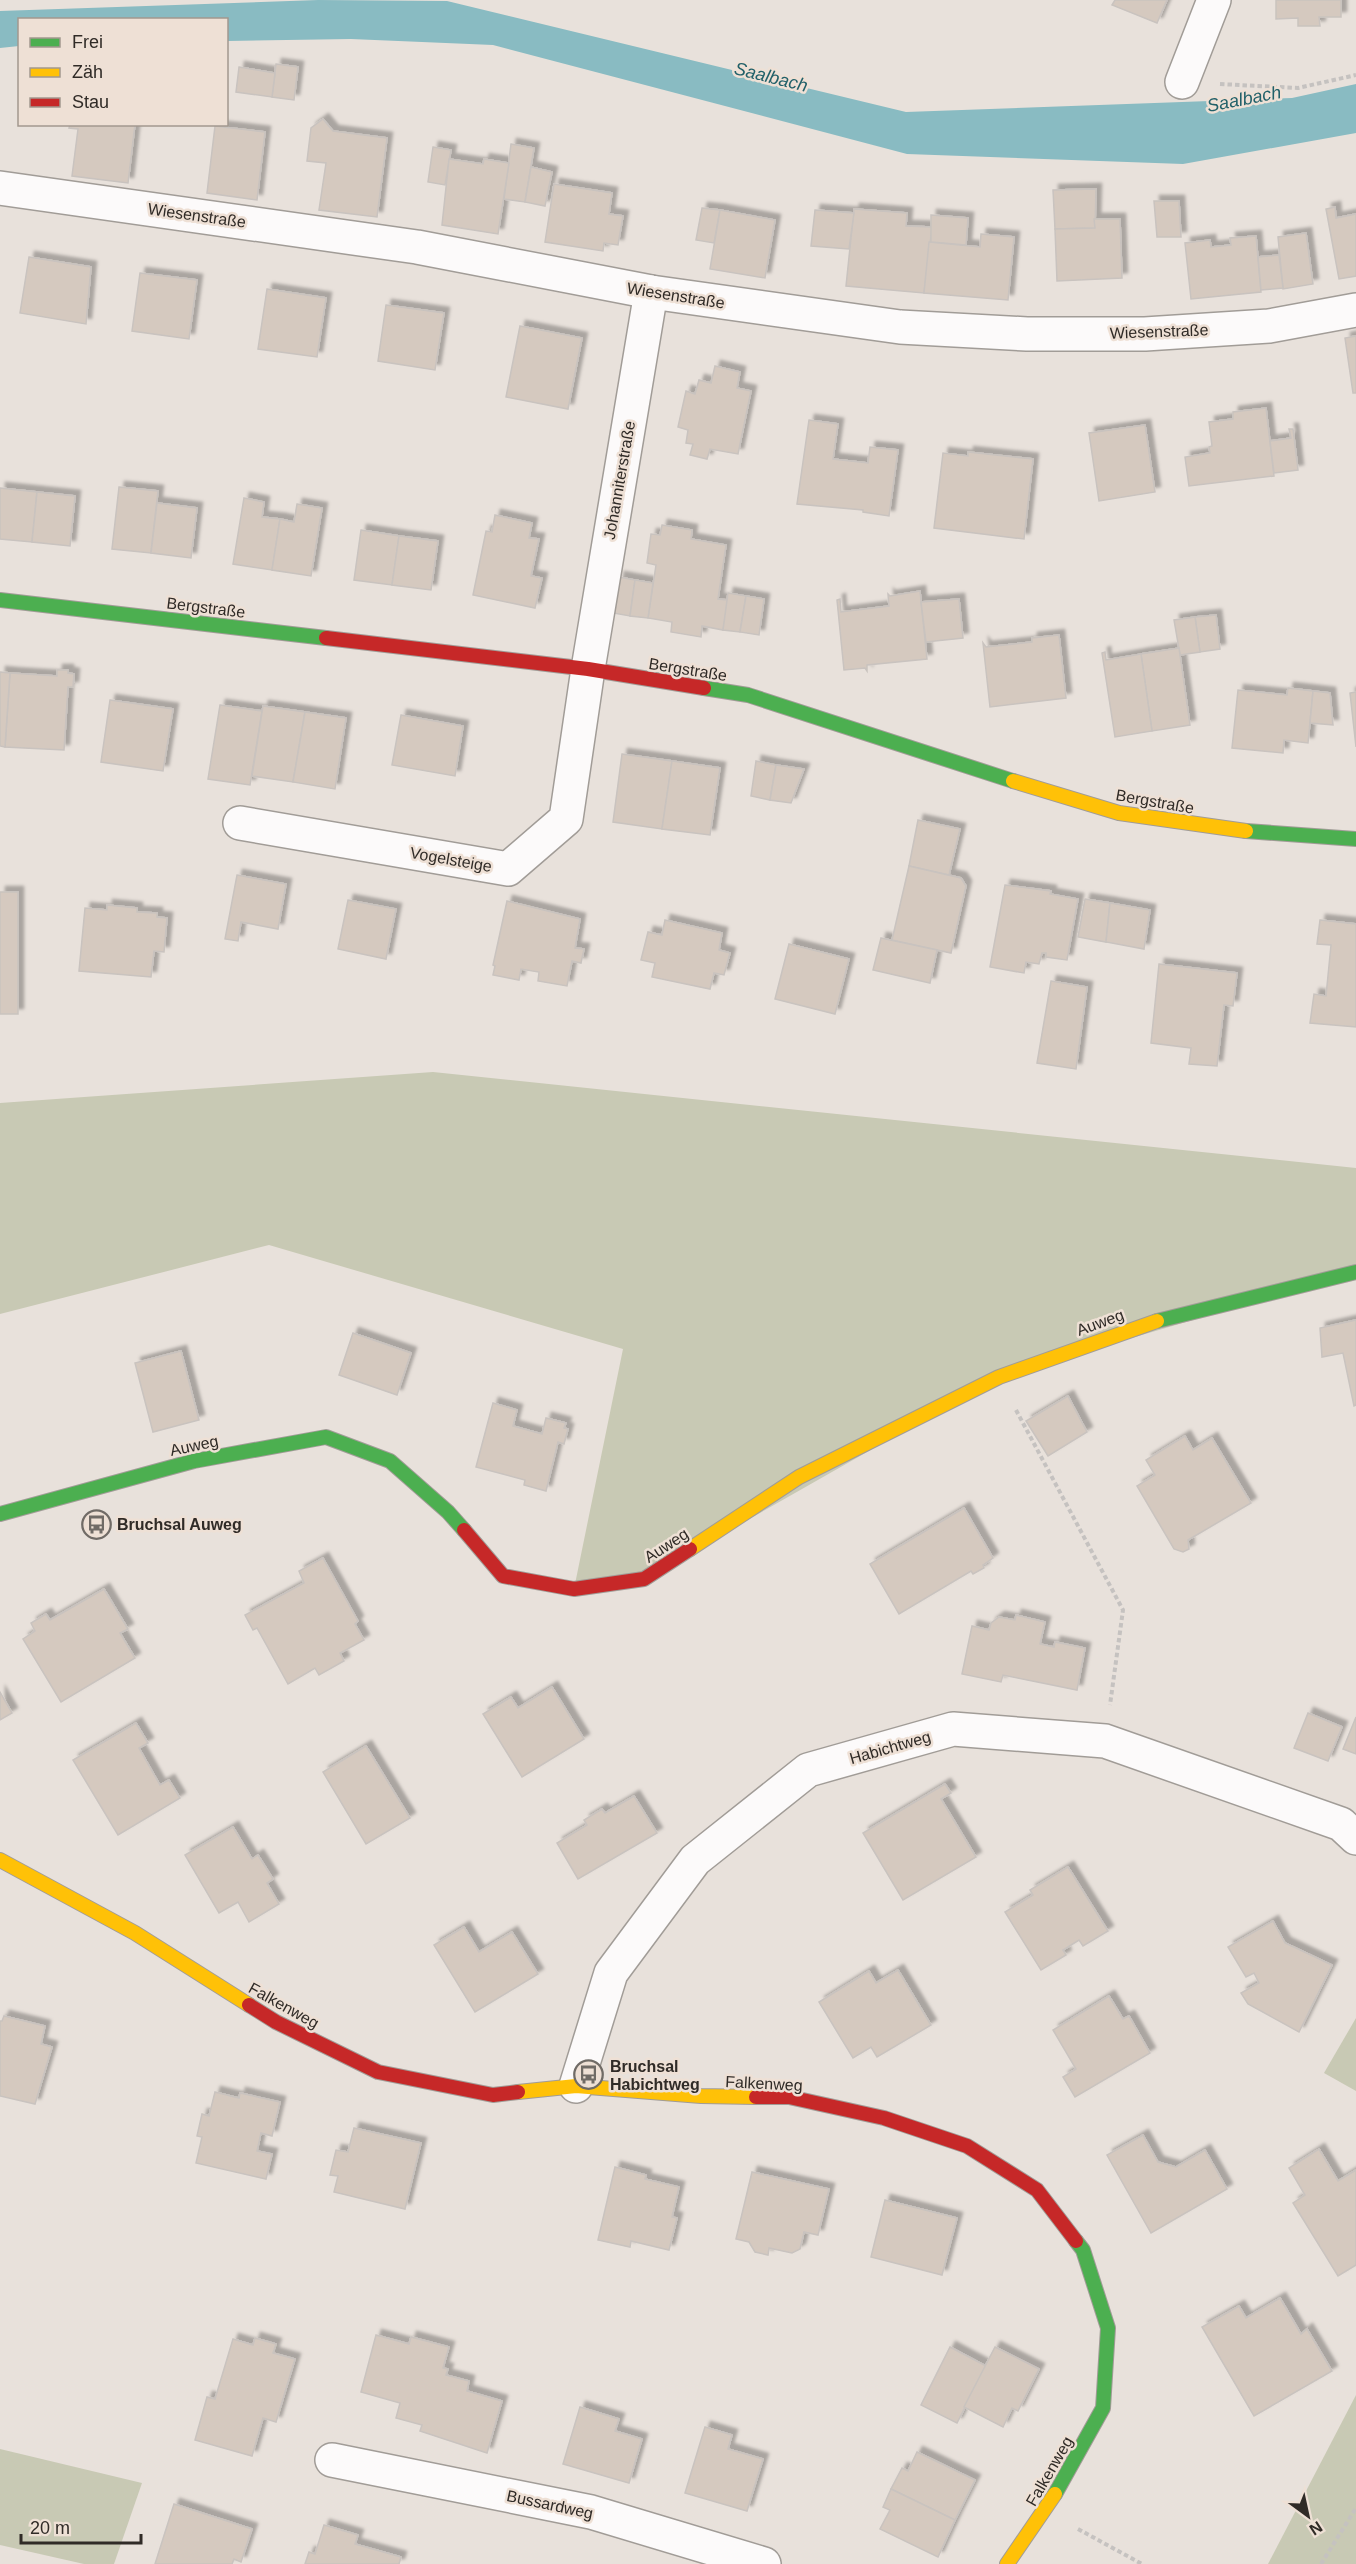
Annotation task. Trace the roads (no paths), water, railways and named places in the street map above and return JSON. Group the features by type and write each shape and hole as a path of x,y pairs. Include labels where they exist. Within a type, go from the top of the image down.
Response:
{"street":[{"path":"1182,82 1214,0"},
{"name":"Wiesenstraße","path":"0,188 417,247 651,292 900,327 1027,334 1146,334 1269,326 1356,310"},
{"name":"Johanniterstraße","path":"588,669 651,292"},
{"name":"Bergstraße","path":"0,600 588,669 748,695 952,762 1119,813 1227,830 1356,839"},
{"name":"Vogelsteige","path":"240,823 508,869 566,819 588,669"},
{"name":"Auweg","path":"0,1514 194,1461 326,1437 390,1461 448,1512 503,1576 574,1589 644,1579 799,1477 999,1377 1139,1326 1356,1272"},
{"name":"Habichtweg","path":"576,2086 611,1973 695,1860 808,1770 953,1729 1106,1741 1341,1824 1356,1838"},
{"name":"Falkenweg","path":"0,1860 135,1933 276,2022 378,2072 494,2095 576,2086 701,2096 789,2097 884,2118 967,2146 1037,2190 1083,2250 1108,2328 1103,2408 1046,2511 1007,2564"},
{"name":"Bussardweg","path":"332,2460 591,2512 764,2564"}],"water":[{"path":"318,0 447,1 906,112 1292,98 1356,84 1356,133 1183,164 907,154 493,45 351,39 228,41 228,18 18,18 18,46 0,48 0,11"}],"place":[{"name":"Bruchsal Auweg","path":"96,1524"},
{"name":"Bruchsal Habichtweg","path":"589,2075"}],"water label":[{"name":"Saalbach","path":"771,77"},
{"name":"Saalbach","path":"1244,99"}]}
